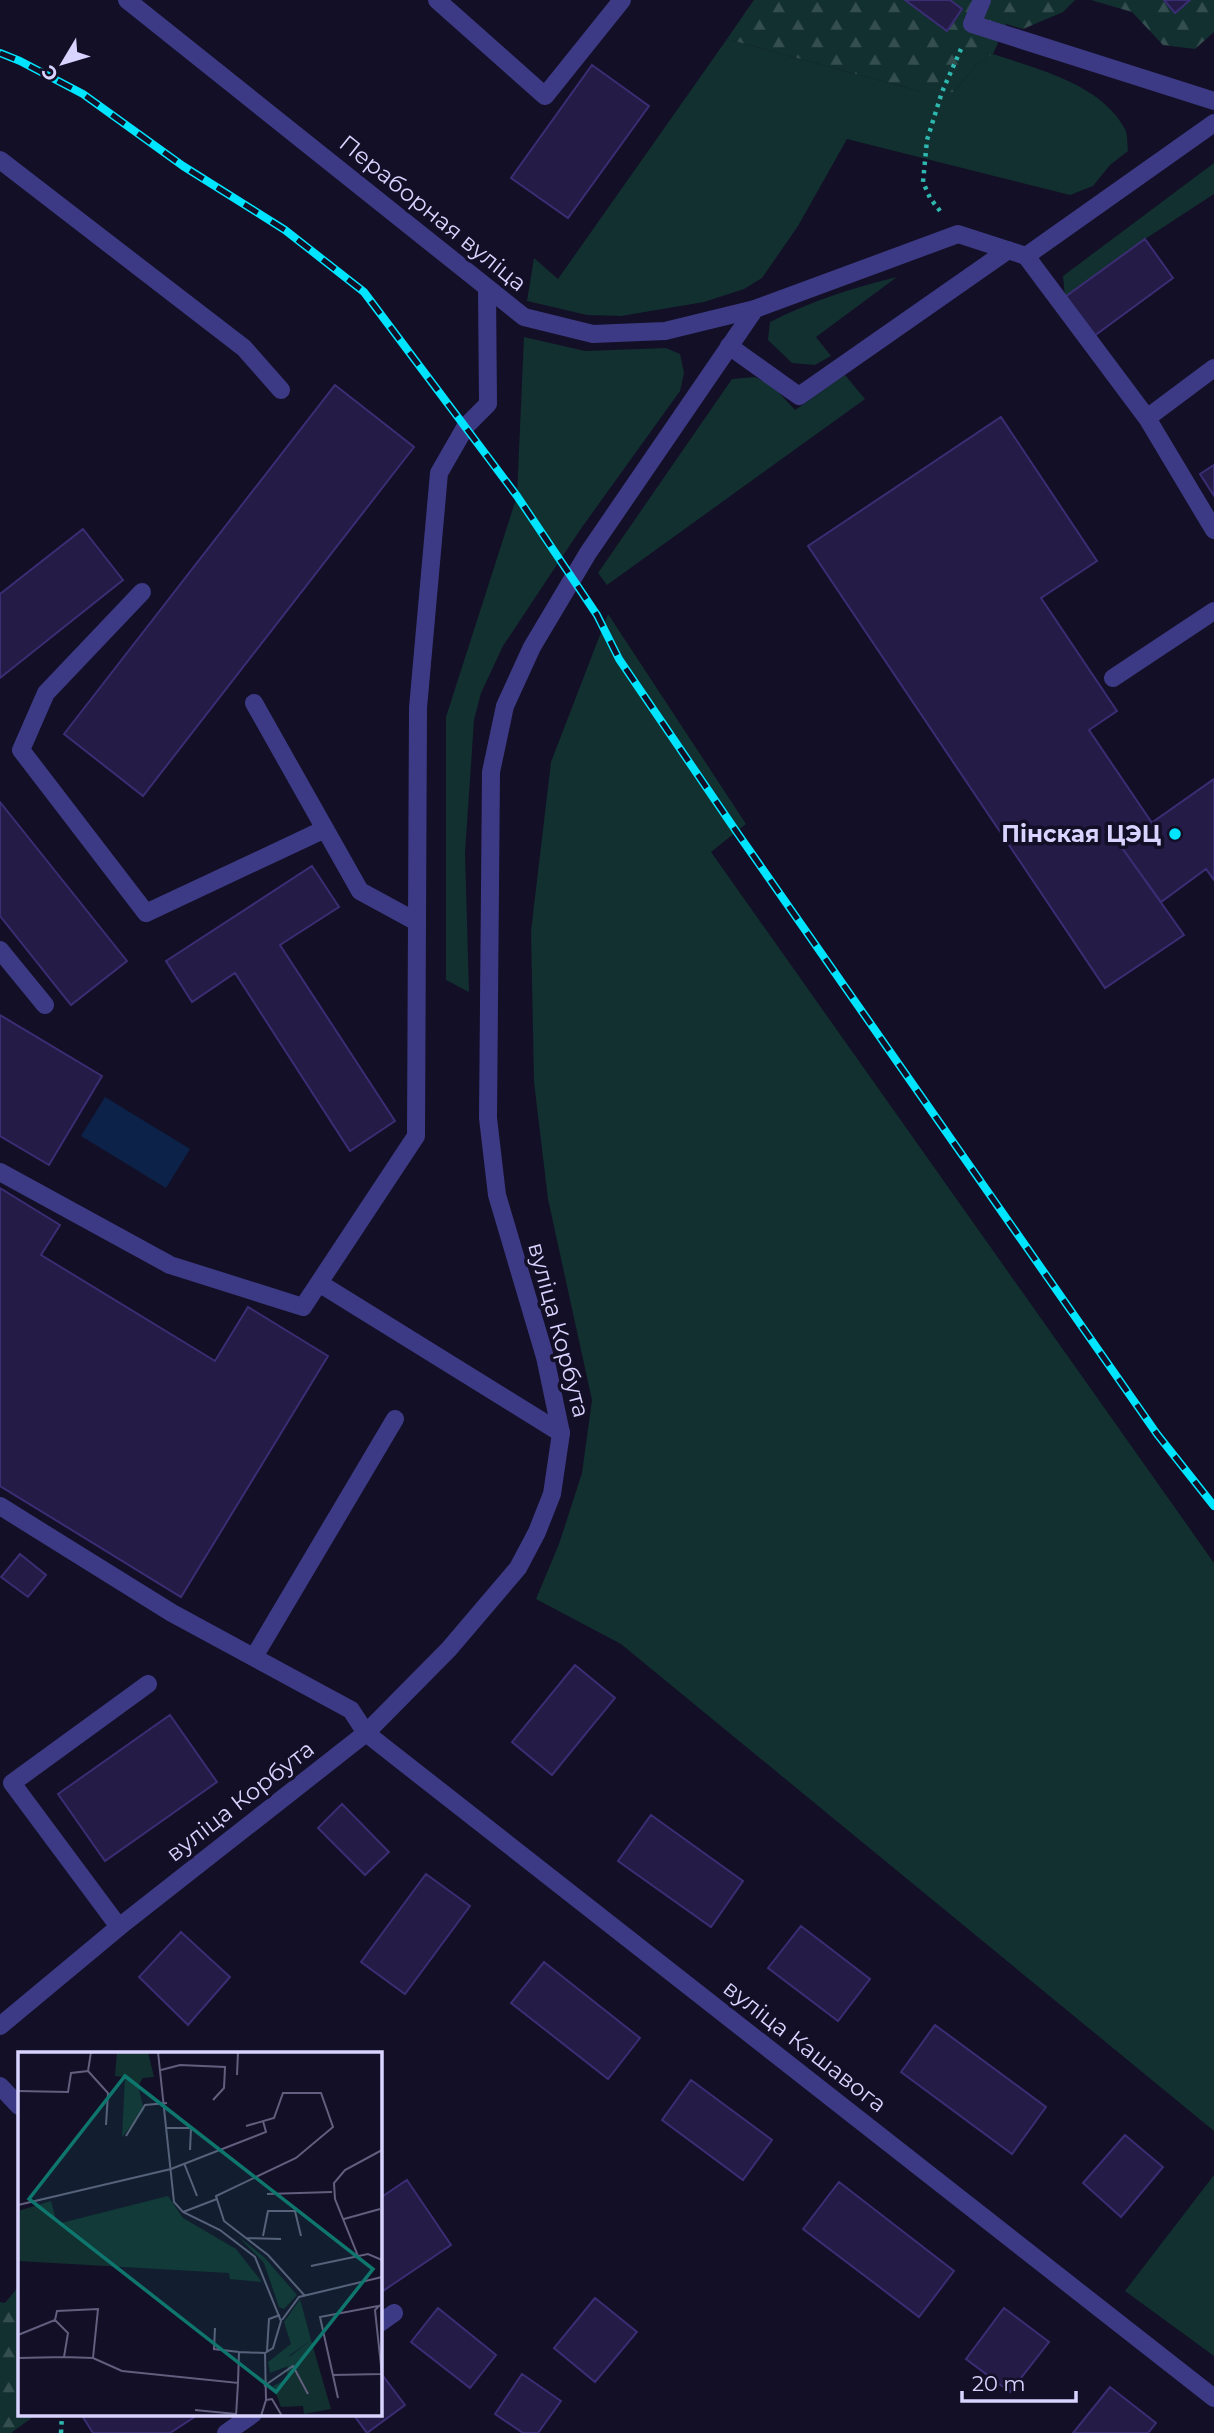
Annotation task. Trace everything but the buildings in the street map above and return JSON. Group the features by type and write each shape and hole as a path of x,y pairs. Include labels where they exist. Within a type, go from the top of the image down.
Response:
{"street":[{"name":"Пераборная вуліца","path":"127,0 524,317 593,334 665,331 755,309 958,234"},
{"path":"437,0 545,96 622,0"},
{"path":"982,0 972,24 1214,101"},
{"path":"1026,256 1214,123"},
{"path":"0,160 244,348 281,390"},
{"path":"958,234 1026,256 1147,418 1214,530"},
{"path":"755,309 729,346 799,396 1008,250"},
{"path":"0,1171 170,1265 303,1307 416,1136 418,708 439,473 466,426 488,404 487,288"},
{"name":"вуліца Корбута","path":"0,2026 119,1927 366,1733 449,1648 518,1567 537,1532 552,1493 561,1433 545,1357 497,1195 488,1118 491,772 505,706 532,647 588,553 729,346"},
{"path":"1147,418 1214,368"},
{"path":"142,592 46,693 20,750 145,913 325,829"},
{"path":"1113,678 1214,611"},
{"path":"254,703 360,891 417,922"},
{"path":"0,950 46,1005"},
{"path":"319,1283 561,1433"},
{"path":"254,1657 396,1419"},
{"name":"вуліца Кашавога","path":"0,1506 172,1613 351,1710 366,1733 1214,2398"},
{"path":"119,1927 12,1783 148,1684"},
{"path":"0,2087 18,2105"},
{"path":"226,2433 250,2416"}],"path":[{"path":"958,234 930,198 923,183 927,140 942,92 972,24"}],"green space":[{"path":"754,0 1075,0 1063,12 1023,29 1006,24 993,54 976,65 954,92 922,92 727,39"},
{"path":"1091,0 1214,0 1214,32 1195,49 1163,45 1132,12"},
{"path":"727,39 922,92 954,92 976,65 993,54 1048,72 1100,100 1114,113 1125,129 1128,151 1110,165 1093,186 1070,195 847,139 798,226 762,278 744,289 704,302 621,316 587,315 527,301 534,258 558,279"},
{"path":"1214,163 1214,194 1145,239 1065,297 1063,276"},
{"path":"897,277 816,337 831,356 815,365 792,363 768,340 770,322 832,296"},
{"path":"524,337 585,351 666,348 680,354 684,373 680,391 580,530 503,646 481,693 474,720 465,853 469,992 446,980 446,717 517,496"},
{"path":"845,375 865,399 607,585 598,573 732,379 755,377 772,385 795,410"},
{"path":"608,614 746,824 711,852 1214,1563 1214,2131 621,1644 536,1599 559,1544 582,1473 592,1400 548,1199 534,1082 531,931 551,762"},
{"path":"1214,2175 1214,2356 1125,2291"},
{"path":"18,2287 18,2416 34,2416 11,2433 0,2433 0,2302 5,2303"}],"water":[{"path":"105,1097 190,1149 166,1188 81,1136"}],"railway":[{"path":"0,53 83,94 183,166 285,230 364,292 517,496 597,615 619,659 736,831 1157,1434 1214,1506"}],"place":[{"name":"Пінская ЦЭЦ","path":"1175,834"}]}
